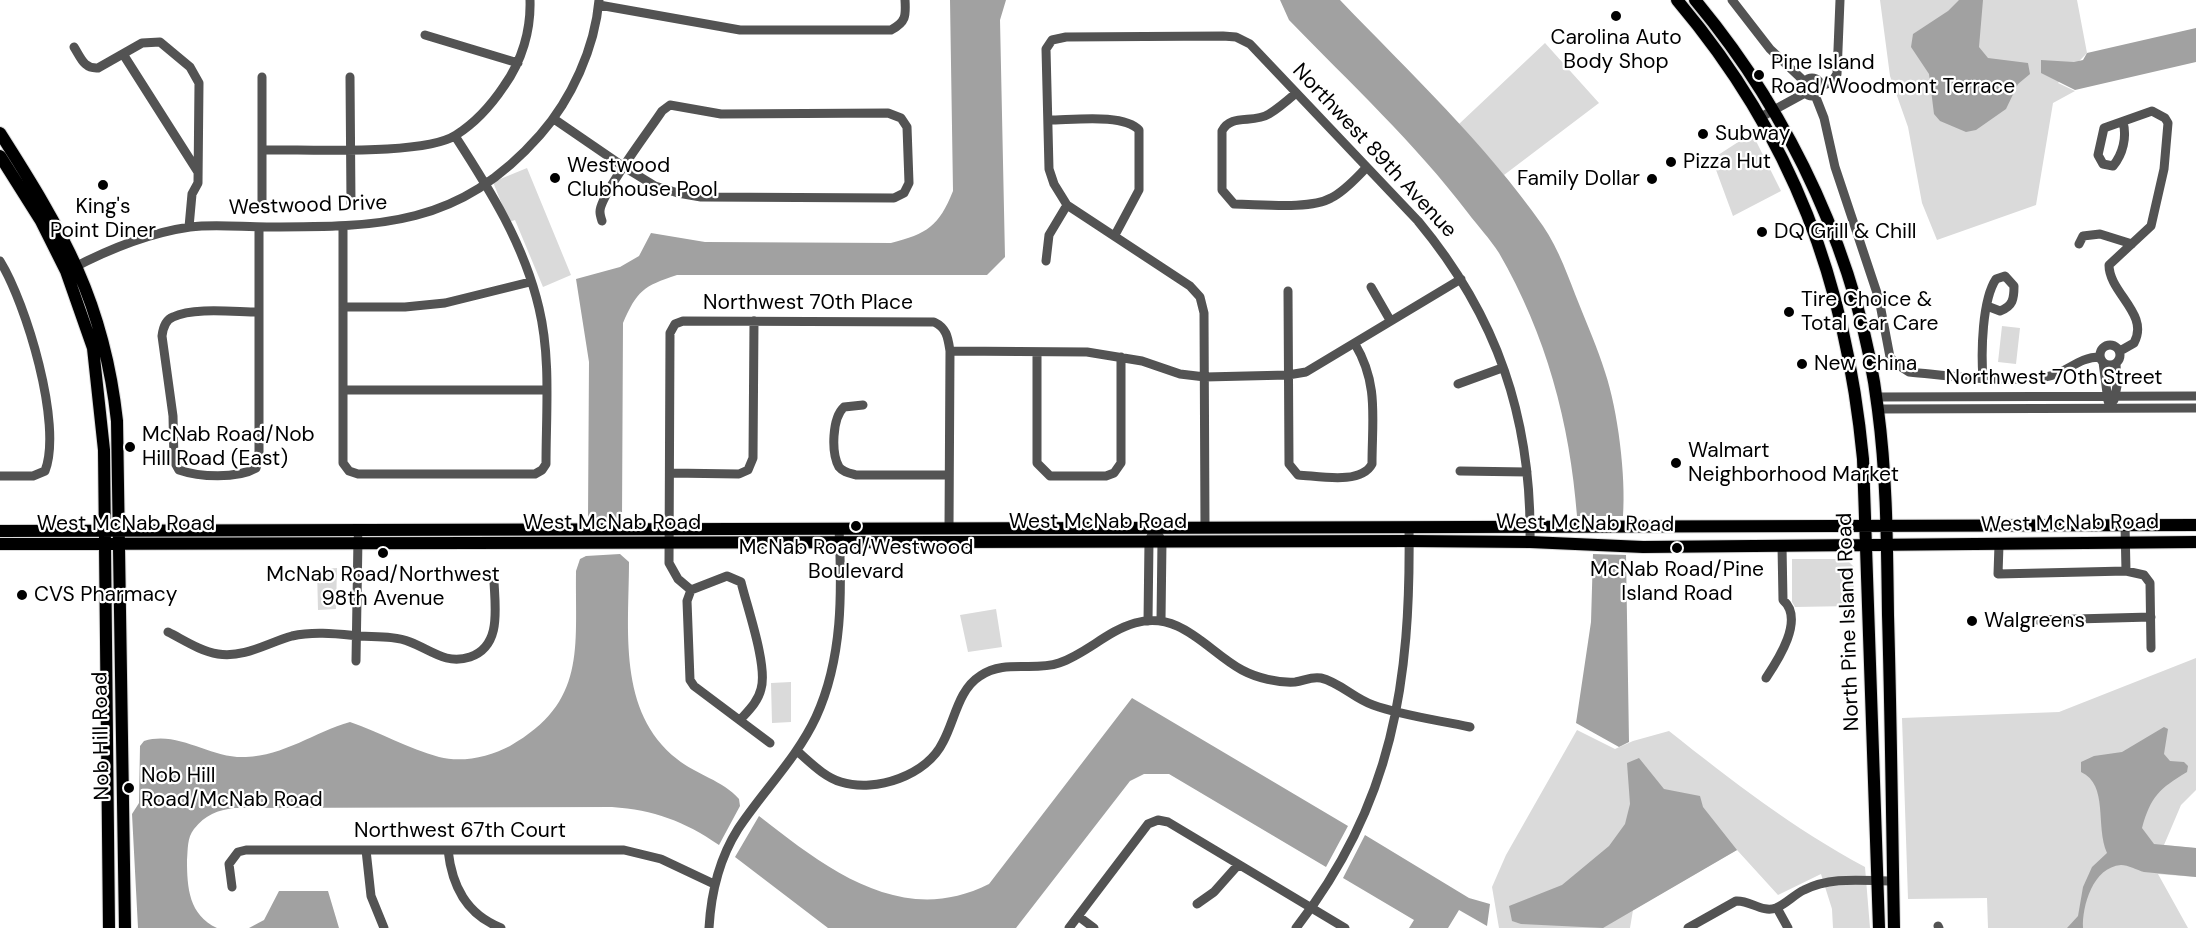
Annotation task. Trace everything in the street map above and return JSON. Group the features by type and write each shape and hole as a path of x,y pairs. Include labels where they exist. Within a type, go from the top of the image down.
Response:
{"main road":[{"name":"North Pine Island Road","path":"1677,0 1720,53 1761,117 1794,181 1832,282 1856,392 1863,459 1866,526 1879,928"},
{"name":"North Pine Island Road","path":"1695,0 1726,38 1773,110 1816,193 1835,242 1861,324 1877,403 1886,526 1894,928"},
{"path":"0,133 35,186 72,268 93,348 112,537"},
{"path":"0,156 72,268"},
{"name":"West McNab Road","path":"0,531 112,537 358,543 670,543 949,528 2196,525"},
{"name":"West McNab Road","path":"0,544 112,537 357,530 670,529 1149,541 1530,542 1642,547 2196,542"},
{"name":"Nob Hill Road","path":"109,928 112,537"},
{"name":"Nob Hill Road","path":"112,537 125,928"}],"street":[{"path":"262,150 424,146 455,136 494,101 518,63 528,29 530,0"},
{"path":"599,2 740,30 891,30 901,25 906,18 905,0"},
{"path":"1732,0 1770,49 1805,82 1824,118 1835,167 1879,299 1890,357 1895,363 1909,372 1983,378 2044,377 2059,374 2086,357 2116,364"},
{"path":"1821,86 1832,82 1837,74 1840,0"},
{"name":"Westwood Drive","path":"72,268 140,238 189,227 344,227 412,218 439,209 485,183 528,149 554,119 578,76 599,2"},
{"path":"425,35 518,63"},
{"name":"Northwest 89th Avenue","path":"1049,120 1046,49 1052,40 1066,37 1236,37 1250,45 1424,228 1461,279 1492,337 1511,387 1522,430 1527,472 1530,542"},
{"path":"75,47 86,66 91,69 98,68 142,43 160,42 195,73 199,83 198,172 189,227"},
{"path":"123,54 198,172"},
{"path":"262,77 262,205"},
{"path":"350,77 351,204"},
{"path":"1805,82 1813,79 1821,86"},
{"path":"1761,117 1810,94 1820,92 1821,86"},
{"path":"1296,93 1268,115 1253,119 1232,120 1225,124 1222,131 1222,190 1227,197 1234,204 1315,203 1329,200 1341,193 1366,168"},
{"path":"554,119 624,167 655,186 701,197 894,198 904,193 909,183 907,127 901,118 888,113 721,114 670,105 662,111 624,167 603,200 599,211 602,221"},
{"path":"2120,351 2134,342 2138,326 2109,274 2109,265 2145,234 2154,218 2164,169 2168,123 2160,114 2152,111 2104,128 2098,155 2103,164 2113,166 2120,157 2125,131 2123,122"},
{"path":"1114,235 1139,190 1139,130 1133,124 1121,120 1049,120 1049,169 1054,184 1067,205 1190,286 1200,297 1204,313 1205,528"},
{"path":"344,227 344,463 349,471 358,474 535,474 542,470 546,464 545,390 543,337 539,308 509,225 455,136"},
{"path":"1046,261 1049,235 1067,205"},
{"path":"258,312 200,312 172,317 164,324 162,336 173,416 174,461 179,470 190,474 246,474 256,468 259,459 259,227"},
{"path":"2079,244 2083,236 2100,234 2132,244"},
{"path":"0,261 23,309 39,362 49,440 49,461 45,471 33,476 0,476"},
{"path":"949,528 950,351 1087,352 1142,361 1180,374 1205,377 1288,375 1306,372 1461,279"},
{"path":"344,307 405,307 445,303 530,282"},
{"path":"1371,287 1390,320"},
{"path":"1288,291 1289,464 1298,475 1358,477 1368,472 1372,464 1372,380 1366,362 1355,344"},
{"path":"1983,378 1987,306"},
{"name":"Northwest 70th Place","path":"670,473 670,333 675,324 682,321 934,322 942,326 947,333 950,351"},
{"path":"691,590 672,570 669,563 670,473 739,474 748,470 753,458 754,321"},
{"path":"2110,396 2120,351 2116,346 2109,344 2103,348 2102,359 2111,408"},
{"path":"1038,352 1038,463 1041,469 1050,476 1106,476 1114,473 1121,463 1121,357"},
{"path":"1458,384 1502,368"},
{"path":"344,390 545,390"},
{"path":"1939,396 1939,409"},
{"name":"Northwest 70th Street","path":"1877,403 1939,396 2192,396"},
{"path":"1987,408 1988,396"},
{"path":"2192,396 2192,408"},
{"name":"Northwest 70th Street","path":"1877,403 1939,409 2192,408"},
{"path":"863,405 844,407 836,419 836,455 838,465 843,471 856,475 948,475"},
{"path":"1460,471 1527,472"},
{"path":"2125,525 2126,571"},
{"path":"1148,621 1149,541 1155,528"},
{"path":"1155,528 1162,541 1161,620"},
{"path":"1296,928 1336,869 1361,822 1388,748 1397,711 1407,649 1409,528"},
{"path":"357,530 357,661"},
{"path":"709,928 714,884 737,830 797,751 820,709 836,659 840,620 839,535"},
{"path":"1999,545 1998,574 2126,571 2144,575 2150,583 2151,648"},
{"path":"1766,678 1789,642 1790,613 1788,604 1783,600 1782,546"},
{"path":"740,720 756,702 763,681 763,670 741,582 727,576 691,590 687,601 690,680 740,720 770,743"},
{"path":"168,632 203,649 231,655 310,633 357,635 410,642 438,657 455,660 471,657 484,649 491,638 495,619 494,581"},
{"path":"2038,620 2151,617"},
{"path":"797,751 840,782 874,785 895,780 915,771 942,745 960,699 978,677 992,669 1008,665 1056,664 1071,658 1119,629 1161,620 1189,631 1243,670 1285,682 1320,677 1372,705 1470,727"},
{"path":"1069,928 1148,824 1158,820 1168,822 1345,928"},
{"path":"366,850 371,896 384,928"},
{"name":"Northwest 67th Court","path":"232,887 229,864 238,852 366,850 624,850 661,859 714,884"},
{"path":"448,850 450,870 462,898 474,912 501,928"},
{"path":"1197,904 1214,892 1238,865"},
{"path":"1688,928 1736,901 1744,900 1766,909 1777,908 1803,890 1822,883 1845,879 1893,881"},
{"path":"1777,908 1788,928"},
{"path":"1078,916 1094,928"}],"shaded area":[{"path":"950,0 1006,0 1000,20 1005,257 987,275 677,275 642,291 623,323 622,519 588,518 589,362 576,279 620,267 639,256 651,233 705,242 891,243 914,236 930,227 942,213 953,191"},
{"path":"1280,0 1340,0 1472,137 1543,226 1567,274 1610,388 1622,463 1623,516 1577,516 1574,481 1562,413 1553,380 1530,315 1499,253 1426,162 1289,20"},
{"path":"1880,0 2077,0 2087,53 2058,83 2075,91 2053,103 2036,205 1937,240 1922,203 1908,127 1890,76"},
{"path":"1959,0 1983,0 1979,47 1988,58 2028,63 2030,74 2018,84 2006,109 1976,130 1966,132 1940,121 1934,114 1929,74 1911,47 1913,34 1948,11"},
{"path":"2196,28 2196,62 2075,90 2041,73 2041,60 2074,62 2083,60 2087,53"},
{"path":"1545,43 1599,103 1504,175 1459,124"},
{"path":"1752,133 1781,191 1733,216 1712,159"},
{"path":"527,168 571,275 543,287 515,220 509,222 493,182"},
{"path":"2002,326 2020,328 2016,364 1998,362"},
{"path":"620,554 629,562 630,668 635,694 644,718 658,740 677,759 726,787 739,799 740,806 719,845 693,829 668,818 642,811 612,807 234,808 217,812 203,820 192,832 188,844 187,870 192,900 200,916 217,928 138,928 132,814 139,803 140,746 144,741 170,739 220,754 260,756 350,722 417,750 448,759 475,758 502,750 535,729 553,711 564,692 572,671 575,649 576,571 580,559 586,556"},
{"path":"1593,554 1626,555 1629,742 1619,747 1576,723 1591,622"},
{"path":"1792,559 1846,559 1854,567 1854,601 1851,606 1795,607 1792,602"},
{"path":"337,568 336,609 318,610 317,569"},
{"path":"996,609 1002,647 968,652 960,615"},
{"path":"2196,658 2196,790 2181,805 2164,845 2196,848 2196,877 2158,874 2188,928 1988,928 1987,898 1908,899 1902,718 2059,712"},
{"path":"791,682 791,722 772,723 771,683"},
{"path":"1132,698 1348,826 1326,867 1169,774 1144,774 1130,781 1016,928 828,928 735,857 759,816 811,855 839,872 867,886 896,896 926,899 957,896 989,884"},
{"path":"2164,727 2168,729 2164,754 2170,761 2184,762 2188,766 2187,772 2157,794 2142,828 2154,844 2196,848 2196,877 2144,872 2124,865 2111,867 2096,880 2091,889 2087,899 2083,928 2067,928 2078,916 2083,887 2092,867 2107,853 2098,796 2090,778 2081,772 2081,762 2094,756 2122,752"},
{"path":"1577,730 1615,749 1633,741 1669,731 1788,820 1865,867 1870,928 1833,928 1832,909 1821,874 1778,895 1737,850 1633,910 1630,928 1499,928 1492,887 1506,855"},
{"path":"1639,758 1664,789 1700,796 1703,807 1737,850 1603,928 1521,924 1512,921 1509,906 1562,885 1609,846 1625,824 1630,804 1627,763"},
{"path":"1365,835 1469,898 1490,904 1487,926 1459,910 1448,928 1409,928 1414,920 1343,878"},
{"path":"279,891 328,891 339,928 249,928 264,920"}],"place":[{"name":"Carolina Auto Body Shop","path":"1616,16"},
{"name":"Pine Island Road/Woodmont Terrace","path":"1759,75"},
{"name":"Subway","path":"1703,134"},
{"name":"Pizza Hut","path":"1671,162"},
{"name":"Westwood Clubhouse Pool","path":"555,178"},
{"name":"Family Dollar","path":"1652,179"},
{"name":"King's Point Diner","path":"103,185"},
{"name":"DQ Grill & Chill","path":"1762,232"},
{"name":"Tire Choice & Total Car Care","path":"1789,312"},
{"name":"New China","path":"1802,364"},
{"name":"McNab Road/Nob Hill Road (East)","path":"130,447"},
{"name":"Walmart Neighborhood Market","path":"1676,463"},
{"name":"McNab Road/Westwood Boulevard","path":"856,526"},
{"name":"McNab Road/Pine Island Road","path":"1677,548"},
{"name":"McNab Road/Northwest 98th Avenue","path":"383,553"},
{"name":"CVS Pharmacy","path":"22,595"},
{"name":"Walgreens","path":"1972,621"},
{"name":"Nob Hill Road/McNab Road","path":"129,788"}]}
